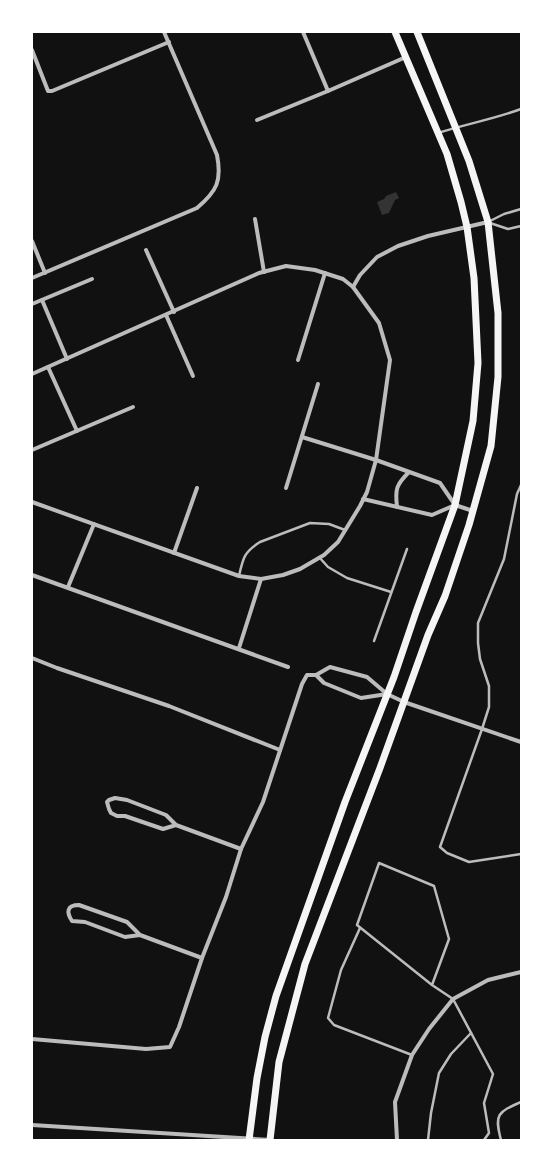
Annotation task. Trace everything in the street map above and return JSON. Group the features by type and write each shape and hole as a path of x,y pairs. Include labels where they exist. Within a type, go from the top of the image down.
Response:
{"main road":[{"path":"249,1139 257,1078 265,1037 276,996 345,802 387,694 455,505 473,421 478,363 474,278 467,227 447,154 395,32"},
{"path":"270,1140 278,1062 305,964 367,804 428,635 445,596 473,511 491,446 498,378 498,312 488,222 469,160 416,32"}],"street":[{"path":"32,278 197,208 207,200 219,180 217,155 164,32"},
{"path":"303,32 328,91"},
{"path":"32,50 48,91 52,91 169,42"},
{"path":"257,120 406,57"},
{"path":"255,219 264,272"},
{"path":"353,287 360,275 377,257 398,246 428,236 488,222"},
{"path":"32,241 45,273"},
{"path":"146,250 174,312"},
{"path":"32,374 264,272 286,266 325,273 343,279 353,287 379,323 390,360 376,460 364,499 338,542 324,555 300,569 283,575 261,579 239,576 32,502"},
{"path":"298,360 325,273"},
{"path":"32,304 92,279"},
{"path":"42,300 66,359"},
{"path":"166,315 193,376"},
{"path":"48,367 77,431"},
{"path":"286,488 318,384"},
{"path":"32,450 133,407"},
{"path":"302,436 440,483 455,505 473,511"},
{"path":"397,507 396,494 398,485 409,472"},
{"path":"174,553 197,488"},
{"path":"364,499 432,515 455,505"},
{"path":"68,587 94,524"},
{"path":"32,575 239,648 288,667"},
{"path":"239,648 261,579"},
{"path":"32,658 169,706 280,750"},
{"path":"32,1039 146,1049 170,1047 179,1027 202,958 226,897 241,849 263,802 302,684 307,675 316,674 330,667 367,677 387,694 404,702 521,742"},
{"path":"316,674 324,683 361,698 387,694"},
{"path":"176,825 163,829 125,816 117,816 111,813 107,802 112,798 127,800 166,815 176,825 241,849"},
{"path":"140,935 125,937 85,922 72,921 68,910 72,906 79,905 127,922 140,935 202,958"},
{"path":"398,1140 395,1102 412,1055 429,1029 453,1000 488,980 521,972"},
{"path":"32,1125 270,1140"}],"lane":[{"path":"438,133 456,127 504,116 521,108"},
{"path":"488,222 504,214 521,209"},
{"path":"488,222 508,229 521,226"},
{"path":"521,485 517,494 504,559 478,623 480,659 489,686 489,707 440,847 447,853 469,862 521,854"},
{"path":"239,576 242,559 253,546 260,542 310,523 329,524 346,530"},
{"path":"374,641 407,549"},
{"path":"319,558 328,568 347,578 391,592"},
{"path":"432,985 449,939 434,886 379,863 357,925 432,985 453,1000 493,1074 484,1103 489,1133 484,1140"},
{"path":"360,928 341,970 328,1018 334,1025 412,1055"},
{"path":"428,1140 431,1113 439,1073 451,1054 471,1033"},
{"path":"501,1140 498,1130 498,1121 501,1111 521,1102"}],"shaded area":[{"path":"396,192 399,198 395,200 389,213 382,215 377,202"}]}
